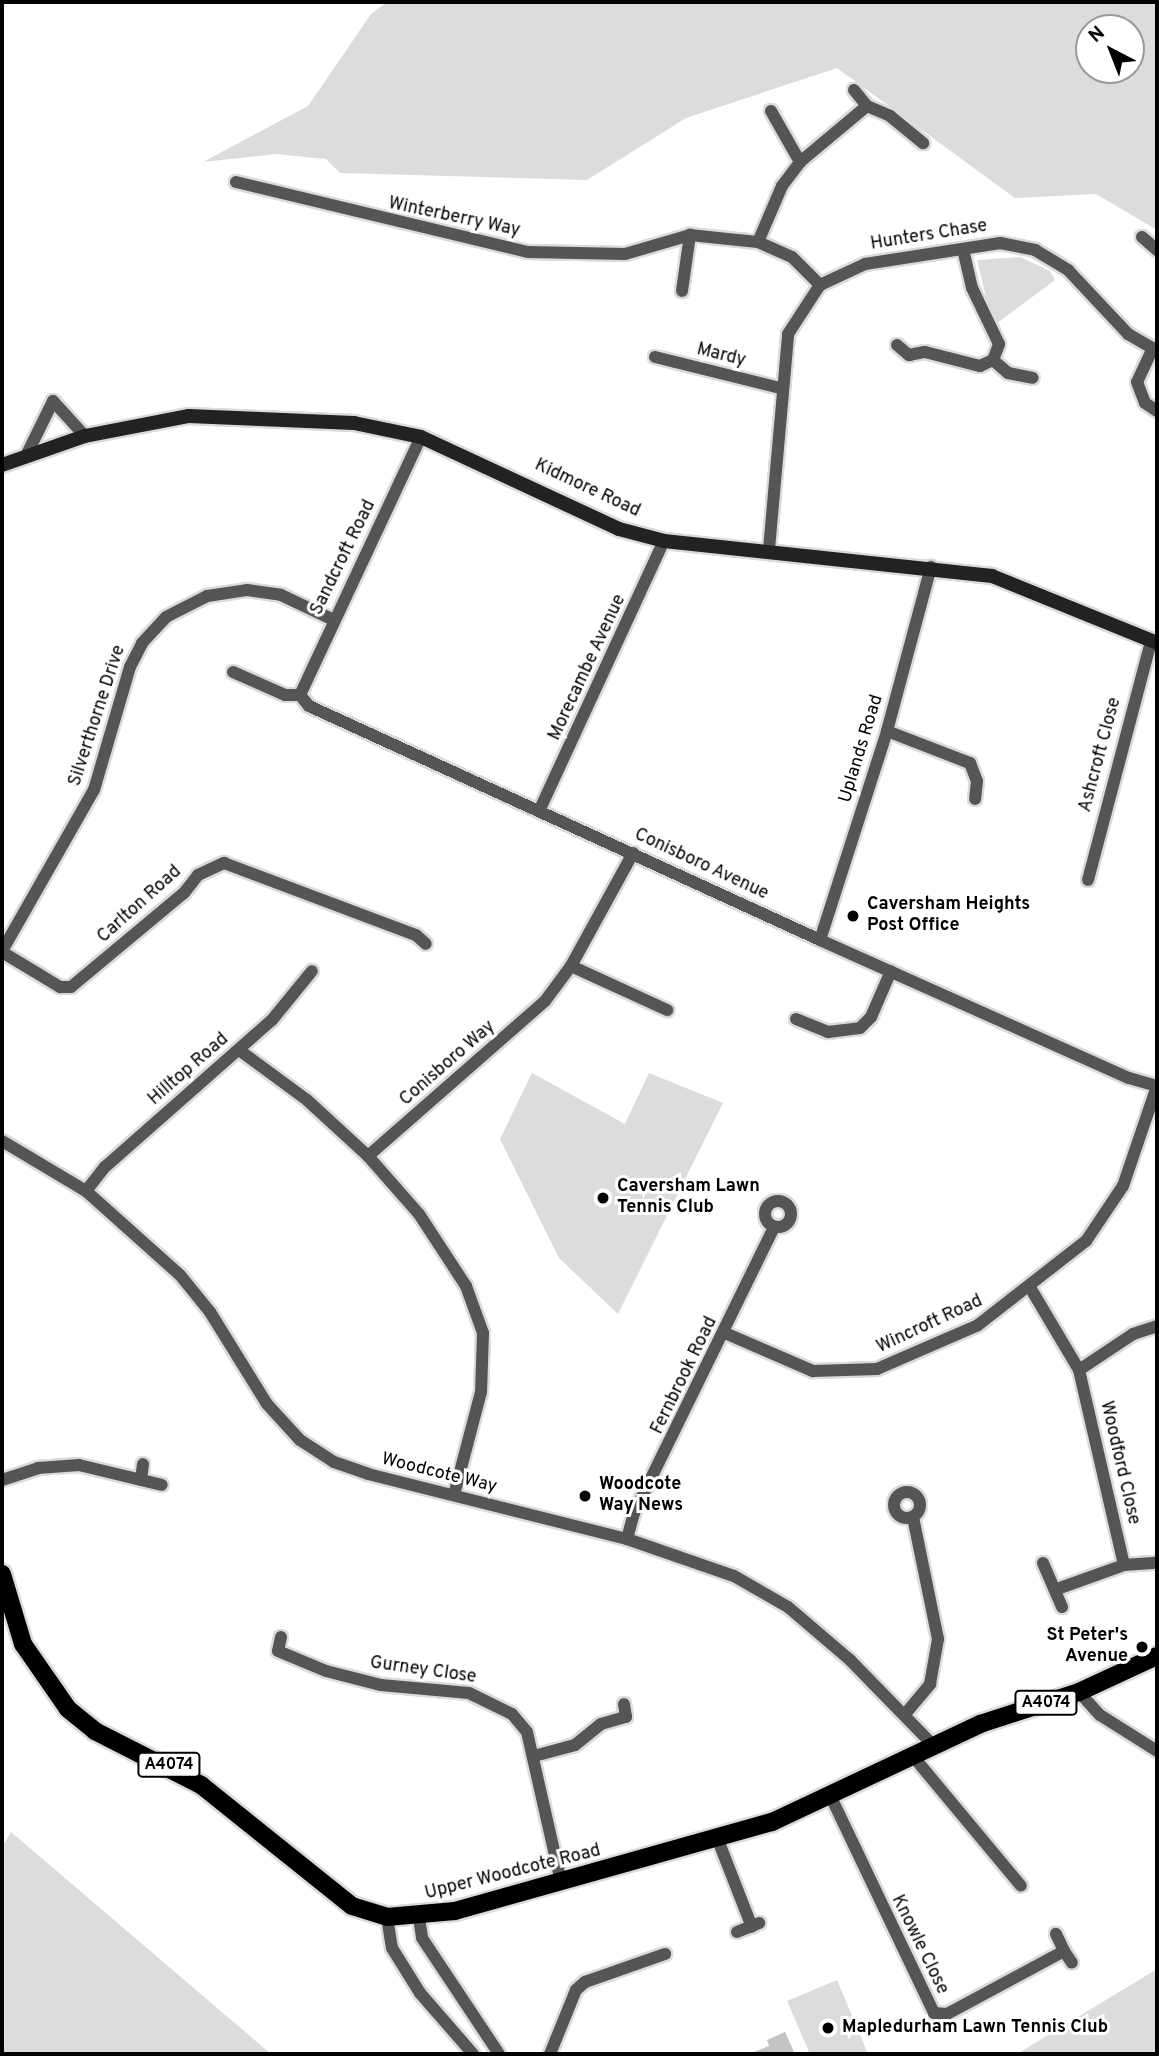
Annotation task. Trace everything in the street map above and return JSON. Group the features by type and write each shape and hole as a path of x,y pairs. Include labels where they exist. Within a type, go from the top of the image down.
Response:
{"main road":[{"name":"Upper Woodcote Road","path":"2,1574 23,1644 68,1709 95,1731 201,1786 352,1906 387,1917 419,1918 718,1840 831,1797 933,1745"},
{"name":"A4074","path":"933,1745 1079,1692 1157,1656"}],"street":[{"path":"854,90 867,106 890,116 923,143"},
{"path":"758,242 782,186 800,162 867,106"},
{"path":"771,111 800,162"},
{"name":"Winterberry Way","path":"236,181 528,252 625,254 690,234 758,242 792,257 820,285"},
{"path":"682,291 690,234"},
{"path":"1142,237 1157,250"},
{"name":"Hunters Chase","path":"820,285 865,264 999,243 1035,250 1068,270 1128,334 1155,350"},
{"path":"897,345 909,355 925,352 980,366 993,360 999,344 972,288 963,249"},
{"path":"769,549 780,388 788,334 820,285"},
{"path":"1155,350 1138,382 1145,403 1157,411"},
{"name":"Mardy","path":"654,357 780,388"},
{"path":"993,360 1007,373 1033,378"},
{"path":"27,454 53,401 85,436"},
{"name":"Kidmore Road","path":"2,465 27,454 85,436 189,416 303,418 421,437 619,529 664,541 769,549 839,562 930,567 992,576 1154,642"},
{"name":"Sandcroft Road","path":"300,695 421,437"},
{"name":"Morecambe Avenue","path":"540,809 664,541"},
{"name":"Uplands Road","path":"820,940 887,731 930,567"},
{"name":"Silverthorne Drive","path":"2,951 94,790 130,667 142,643 166,617 207,596 247,590 281,595 334,620"},
{"name":"Ashcroft Close","path":"1088,880 1154,642"},
{"name":"Conisboro Avenue","path":"233,671 285,695 300,695 309,706 540,809 820,940 1129,1079 1157,1086"},
{"path":"887,731 970,763 977,781 975,799"},
{"name":"Conisboro Way","path":"368,1156 549,995 571,965 633,853"},
{"name":"Carlton Road","path":"2,951 60,987 71,988 184,893 198,875 224,863 416,935 426,944"},
{"path":"571,965 667,1010"},
{"name":"Hilltop Road","path":"86,1191 105,1167 239,1050 312,971"},
{"path":"796,1019 828,1032 860,1028 871,1017 891,971"},
{"path":"239,1050 306,1100 368,1156 419,1214 460,1276 482,1333 481,1392 454,1495"},
{"name":"Wincroft Road","path":"725,1332 813,1371 877,1369 978,1325 1031,1289 1086,1241 1123,1186 1157,1086"},
{"name":"Woodcote Way","path":"2,1141 86,1191 180,1275 210,1312 267,1404 300,1440 334,1462 627,1539 734,1576 788,1607 906,1713 933,1745"},
{"name":"Fernbrook Road","path":"627,1539 634,1513 725,1332 774,1227"},
{"name":"Woodford Close","path":"1031,1289 1079,1370 1124,1565"},
{"path":"1079,1370 1133,1334 1157,1326"},
{"path":"141,1480 144,1464"},
{"path":"2,1480 38,1468 79,1465 162,1485"},
{"path":"906,1713 930,1684 937,1639 913,1517"},
{"path":"1043,1563 1057,1589 1062,1607"},
{"path":"1057,1589 1124,1565 1156,1563"},
{"name":"Gurney Close","path":"281,1637 274,1656 382,1685 491,1700 527,1731 561,1882"},
{"path":"1079,1692 1100,1716 1157,1751"},
{"path":"534,1756 575,1745 601,1724 626,1717"},
{"path":"912,1755 1021,1886"},
{"name":"Knowle Close","path":"831,1797 934,2013 947,2014 1064,1951"},
{"path":"718,1840 756,1925 737,1932"},
{"path":"387,1917 392,1948 420,1993 473,2054"},
{"path":"419,1918 422,1938 497,2054"},
{"path":"1056,1934 1072,1963"},
{"path":"550,2054 576,1990 647,1966 665,1954"}],"shaded area":[{"path":"387,2 1157,2 1157,230 1096,194 1015,198 837,68 686,118 587,180 340,173 326,159 276,154 203,162 308,106 371,14"},
{"path":"1020,257 1050,271 1055,280 993,326 977,260"},
{"name":"Caversham Lawn Tennis Club","path":"532,1073 625,1124 649,1073 723,1103 618,1314 559,1258 500,1139"},
{"path":"11,1832 271,2054 2,2054 2,1847"},
{"path":"1157,1969 1157,2054 1017,2054"},
{"name":"Mapledurham Lawn Tennis Club","path":"837,1980 868,2054 810,2054 787,2001"}],"building":[{"path":"785,2032 795,2054 749,2054 769,2046 767,2040"}],"place":[{"name":"Caversham Heights Post Office","path":"853,916"},
{"name":"Caversham Lawn Tennis Club","path":"603,1198"},
{"name":"Woodcote Way News","path":"585,1496"},
{"name":"St Peter's Avenue","path":"1142,1647"},
{"name":"Mapledurham Lawn Tennis Club","path":"828,2028"}]}
